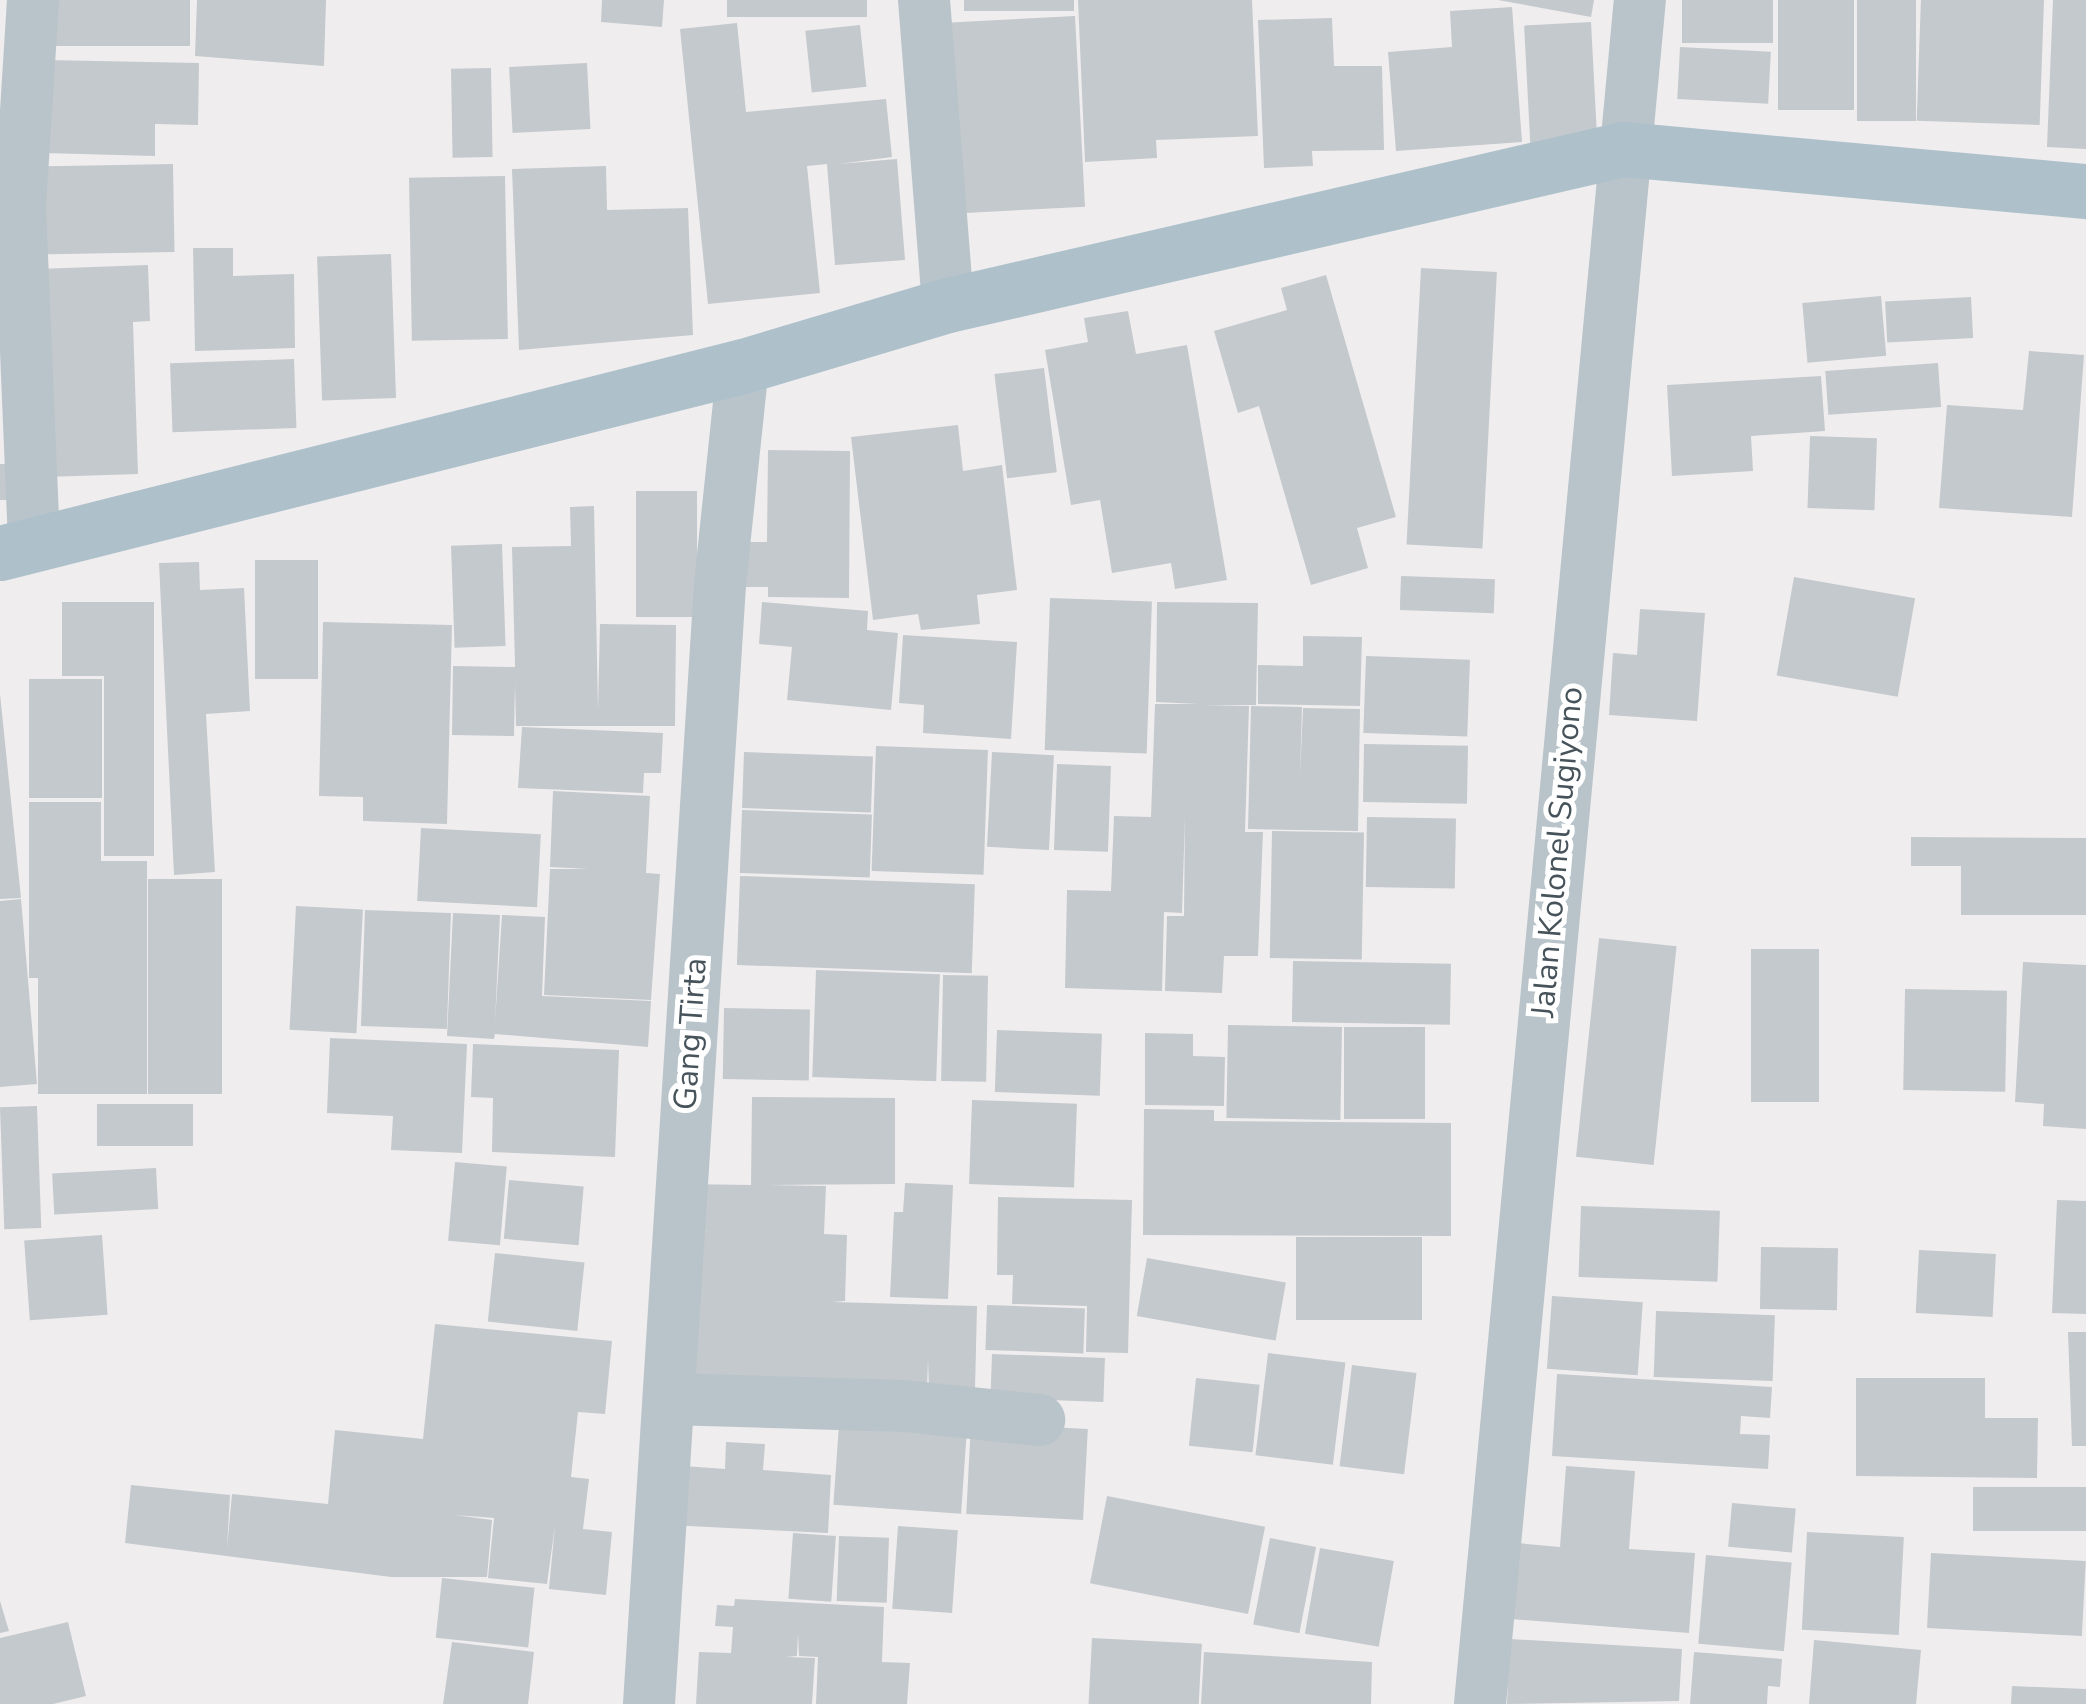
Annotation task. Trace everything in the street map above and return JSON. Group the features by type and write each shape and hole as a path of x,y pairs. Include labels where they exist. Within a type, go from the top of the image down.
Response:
{"main road":[{"path":"17,548 743,366 948,306 1623,149 2086,191"}],"street":[{"path":"17,548 20,208 33,0"},
{"path":"924,0 948,306"},
{"name":"Jalan Kolonel Sugiyono","path":"1480,1704 1640,0"},
{"name":"Gang Tirta","path":"650,1704 720,584 743,366"},
{"path":"668,1399 904,1406 1039,1420"}],"building":[{"path":"43,0 190,0 190,46 43,46"},
{"path":"197,0 326,0 324,66 195,56"},
{"path":"602,0 664,0 662,27 601,22"},
{"path":"727,0 867,0 867,17 727,17"},
{"path":"964,0 1074,0 1074,11 964,11"},
{"path":"1078,0 1252,0 1258,136 1156,140 1157,158 1085,162"},
{"path":"1498,0 1594,0 1591,17"},
{"path":"1682,0 1773,0 1773,43 1682,43"},
{"path":"1778,0 1854,0 1854,110 1778,110"},
{"path":"1857,0 1916,0 1916,121 1857,121"},
{"path":"1921,0 2044,0 2040,125 1917,121"},
{"path":"2053,0 2086,0 2086,149 2047,147"},
{"path":"1512,7 1522,142 1396,151 1388,52 1452,47 1450,11"},
{"path":"1075,16 1085,207 951,214 941,23"},
{"path":"1332,18 1334,66 1382,66 1384,150 1312,151 1313,166 1264,168 1258,20"},
{"path":"1591,22 1597,144 1530,147 1524,26"},
{"path":"737,23 746,112 886,99 892,157 838,164 897,159 905,260 835,265 827,164 807,166 820,293 708,304 680,29"},
{"path":"860,25 866,87 812,92 805,31"},
{"path":"1680,47 1771,52 1768,104 1677,99"},
{"path":"46,60 199,63 198,125 155,124 155,156 44,153"},
{"path":"587,63 590,129 513,133 509,67"},
{"path":"491,68 493,157 453,158 451,69"},
{"path":"173,164 175,252 36,254 34,166"},
{"path":"606,166 607,210 688,208 693,335 519,350 512,169"},
{"path":"505,176 508,339 412,341 409,178"},
{"path":"193,248 233,248 233,276 294,274 295,348 195,351"},
{"path":"391,254 396,398 322,400 317,257"},
{"path":"148,265 150,321 133,322 138,474 45,477 38,269"},
{"path":"1421,268 1497,272 1482,549 1407,545"},
{"path":"1326,275 1396,517 1357,528 1368,568 1311,585 1259,406 1238,413 1214,331 1287,310 1281,288"},
{"path":"1881,296 1886,356 1808,363 1802,303"},
{"path":"1971,297 1973,338 1887,342 1885,302"},
{"path":"1128,311 1136,354 1187,345 1227,580 1175,589 1171,563 1112,573 1100,500 1071,505 1045,350 1088,342 1084,318"},
{"path":"2029,351 2084,355 2072,517 1939,508 1947,405 2023,410"},
{"path":"294,359 296,428 172,432 170,363"},
{"path":"1938,363 1941,407 1828,415 1825,371"},
{"path":"1044,368 1057,472 1007,478 994,374"},
{"path":"1821,376 1825,431 1751,436 1753,471 1672,476 1667,385"},
{"path":"958,425 963,471 1002,465 1017,590 977,595 980,624 921,630 918,614 873,620 851,437"},
{"path":"1810,436 1877,438 1874,510 1807,508"},
{"path":"768,450 850,451 849,598 768,597 768,587 735,587 735,542 767,542"},
{"path":"0,464 9,464 9,500 0,500"},
{"path":"636,491 697,491 697,617 636,617"},
{"path":"594,506 598,709 600,624 676,625 675,726 516,726 515,683 514,736 452,735 453,666 515,667 512,547 571,546 570,507"},
{"path":"502,544 506,646 455,648 451,546"},
{"path":"255,560 318,560 318,679 255,679"},
{"path":"199,562 200,590 244,588 250,711 206,714 215,872 174,875 159,563"},
{"path":"1401,576 1495,579 1494,613 1400,610"},
{"path":"1794,577 1915,598 1898,697 1777,675"},
{"path":"1050,598 1152,602 1147,753 1045,750"},
{"path":"62,602 154,602 154,856 104,856 104,676 62,676"},
{"path":"762,602 868,611 867,630 898,633 891,710 787,700 792,647 759,644"},
{"path":"1157,602 1258,603 1256,705 1202,705 1249,706 1245,832 1263,832 1258,956 1224,956 1222,993 1165,991 1167,916 1184,916 1185,817 1182,913 1164,912 1162,991 1065,988 1067,890 1111,891 1114,816 1151,817 1155,704 1198,704 1156,702"},
{"path":"1640,609 1705,613 1697,721 1609,715 1613,653 1637,655"},
{"path":"323,622 452,625 447,824 363,821 363,797 319,796"},
{"path":"903,635 1017,642 1011,739 923,733 924,705 899,703"},
{"path":"1303,636 1362,637 1360,706 1258,704 1258,665 1303,666"},
{"path":"1366,656 1470,660 1467,737 1363,733"},
{"path":"29,679 102,679 102,798 29,798"},
{"path":"0,694 21,898 0,899"},
{"path":"1251,706 1302,707 1300,777 1303,708 1360,709 1358,831 1248,829"},
{"path":"522,727 663,733 661,773 644,773 643,793 518,788"},
{"path":"1364,744 1468,746 1467,804 1363,802"},
{"path":"876,746 988,750 984,875 872,871"},
{"path":"744,752 873,757 871,812 742,808"},
{"path":"992,752 1054,755 1049,850 987,847"},
{"path":"1057,764 1111,766 1108,852 1054,850"},
{"path":"553,791 650,796 646,873 660,874 651,1000 544,995 550,869 589,869 550,867"},
{"path":"29,802 101,802 101,861 147,861 147,1094 38,1094 38,978 29,978"},
{"path":"742,810 872,815 870,877 740,873"},
{"path":"1367,817 1456,819 1455,889 1366,887"},
{"path":"421,828 541,834 537,907 417,901"},
{"path":"1272,831 1364,833 1362,960 1270,958"},
{"path":"1911,837 2086,838 2086,915 1961,915 1961,866 1911,866"},
{"path":"740,876 975,884 972,973 737,965"},
{"path":"148,879 222,879 222,1094 148,1094"},
{"path":"21,899 37,1084 0,1087 0,901"},
{"path":"296,906 363,910 356,1033 290,1030"},
{"path":"365,910 451,913 447,1029 361,1026"},
{"path":"453,913 500,915 495,1022 502,915 545,917 542,996 651,1001 648,1047 495,1034 494,1039 447,1036"},
{"path":"1599,938 1677,946 1654,1165 1576,1157"},
{"path":"1751,949 1819,949 1819,1102 1751,1102"},
{"path":"1293,961 1451,964 1450,1025 1292,1022"},
{"path":"2023,962 2086,965 2086,1129 2043,1126 2044,1104 2015,1102"},
{"path":"816,970 940,974 936,1081 812,1077"},
{"path":"943,975 988,976 986,1082 941,1081"},
{"path":"1905,989 2007,991 2005,1092 1903,1090"},
{"path":"724,1008 810,1010 809,1080 723,1079"},
{"path":"1228,1025 1342,1027 1340,1120 1226,1118"},
{"path":"1344,1027 1425,1027 1425,1119 1344,1119"},
{"path":"997,1030 1102,1034 1100,1096 995,1092"},
{"path":"1145,1033 1193,1034 1193,1056 1225,1057 1224,1106 1145,1105"},
{"path":"330,1038 467,1044 462,1153 391,1150 393,1116 327,1113"},
{"path":"473,1044 619,1050 615,1157 492,1152 493,1098 471,1097"},
{"path":"752,1097 895,1098 895,1184 765,1185 826,1186 824,1234 847,1235 845,1301 832,1302 977,1306 975,1390 929,1389 928,1359 927,1389 679,1383 692,1231 709,1232 684,1229 685,1184 751,1185"},
{"path":"972,1100 1077,1104 1074,1188 969,1184"},
{"path":"97,1104 193,1104 193,1146 97,1146"},
{"path":"37,1106 41,1228 4,1229 0,1107"},
{"path":"1144,1109 1214,1110 1214,1121 1451,1123 1451,1236 1143,1235"},
{"path":"455,1162 507,1167 500,1245 448,1241"},
{"path":"156,1168 158,1209 54,1214 52,1173"},
{"path":"509,1180 584,1187 579,1245 504,1239"},
{"path":"905,1183 953,1185 948,1299 890,1297 894,1212 903,1212"},
{"path":"998,1197 1132,1200 1128,1353 1086,1352 1087,1306 1012,1304 1013,1275 997,1275"},
{"path":"2057,1200 2086,1201 2086,1314 2052,1313"},
{"path":"1581,1206 1720,1211 1717,1282 1579,1277"},
{"path":"102,1235 108,1315 30,1320 24,1240"},
{"path":"1296,1237 1422,1237 1422,1320 1296,1320"},
{"path":"1761,1247 1838,1248 1837,1310 1760,1309"},
{"path":"1919,1250 1996,1254 1993,1317 1916,1313"},
{"path":"495,1253 585,1262 577,1331 488,1322"},
{"path":"1147,1258 1286,1282 1276,1341 1137,1316"},
{"path":"1552,1296 1643,1302 1638,1375 1547,1369"},
{"path":"987,1305 1085,1308 1083,1353 985,1350"},
{"path":"1656,1311 1775,1315 1773,1381 1654,1377"},
{"path":"435,1324 612,1341 605,1414 578,1412 571,1477 589,1479 583,1529 612,1532 606,1595 549,1589 555,1525 547,1584 488,1578 494,1518 455,1515 492,1520 487,1577 391,1577 125,1543 131,1485 230,1495 227,1549 232,1494 328,1504 335,1430 423,1439"},
{"path":"2068,1332 2086,1332 2086,1446 2072,1446"},
{"path":"1268,1353 1345,1363 1333,1465 1255,1455"},
{"path":"992,1354 1105,1358 1103,1402 990,1398"},
{"path":"1352,1365 1417,1373 1404,1474 1340,1466"},
{"path":"1557,1374 1772,1387 1770,1418 1741,1416 1740,1434 1770,1435 1768,1469 1552,1456"},
{"path":"1196,1378 1260,1385 1253,1452 1189,1446"},
{"path":"1856,1378 1985,1378 1985,1418 2038,1418 2037,1478 1856,1476"},
{"path":"840,1410 968,1419 961,1514 833,1505"},
{"path":"971,1423 1088,1429 1083,1520 966,1514"},
{"path":"726,1442 765,1444 763,1470 831,1475 828,1533 668,1525 671,1465 725,1469"},
{"path":"1566,1466 1635,1471 1629,1549 1695,1553 1689,1633 1511,1619 1517,1543 1560,1547"},
{"path":"1973,1487 2086,1487 2086,1531 1973,1531"},
{"path":"1107,1496 1265,1527 1248,1614 1090,1583"},
{"path":"1732,1503 1796,1509 1792,1552 1728,1547"},
{"path":"898,1526 958,1530 952,1613 892,1609"},
{"path":"1807,1532 1904,1537 1899,1635 1802,1630"},
{"path":"793,1533 836,1536 831,1602 788,1599"},
{"path":"839,1536 889,1538 887,1603 837,1601"},
{"path":"1270,1538 1316,1547 1299,1633 1253,1624"},
{"path":"1320,1548 1394,1561 1379,1647 1305,1634"},
{"path":"1931,1553 2086,1561 2082,1636 1927,1628"},
{"path":"1706,1555 1792,1562 1784,1651 1698,1644"},
{"path":"442,1578 534,1588 528,1647 436,1638"},
{"path":"735,1599 884,1607 882,1662 910,1663 907,1704 816,1704 818,1657 799,1656 798,1633 797,1656 786,1657 815,1658 812,1704 696,1704 699,1652 731,1653 733,1627 715,1626 717,1605 734,1606"},
{"path":"0,1601 9,1631 0,1633"},
{"path":"68,1622 86,1696 53,1704 0,1704 0,1638"},
{"path":"1092,1638 1202,1644 1199,1704 1089,1704"},
{"path":"1510,1639 1682,1649 1679,1701 1507,1704"},
{"path":"1814,1640 1921,1650 1916,1704 1809,1704"},
{"path":"452,1642 534,1652 528,1704 443,1704"},
{"path":"1204,1652 1372,1662 1371,1704 1201,1704"},
{"path":"1694,1652 1782,1659 1780,1687 1768,1686 1767,1704 1690,1704"},
{"path":"2012,1686 2086,1689 2086,1704 2011,1704"}]}
